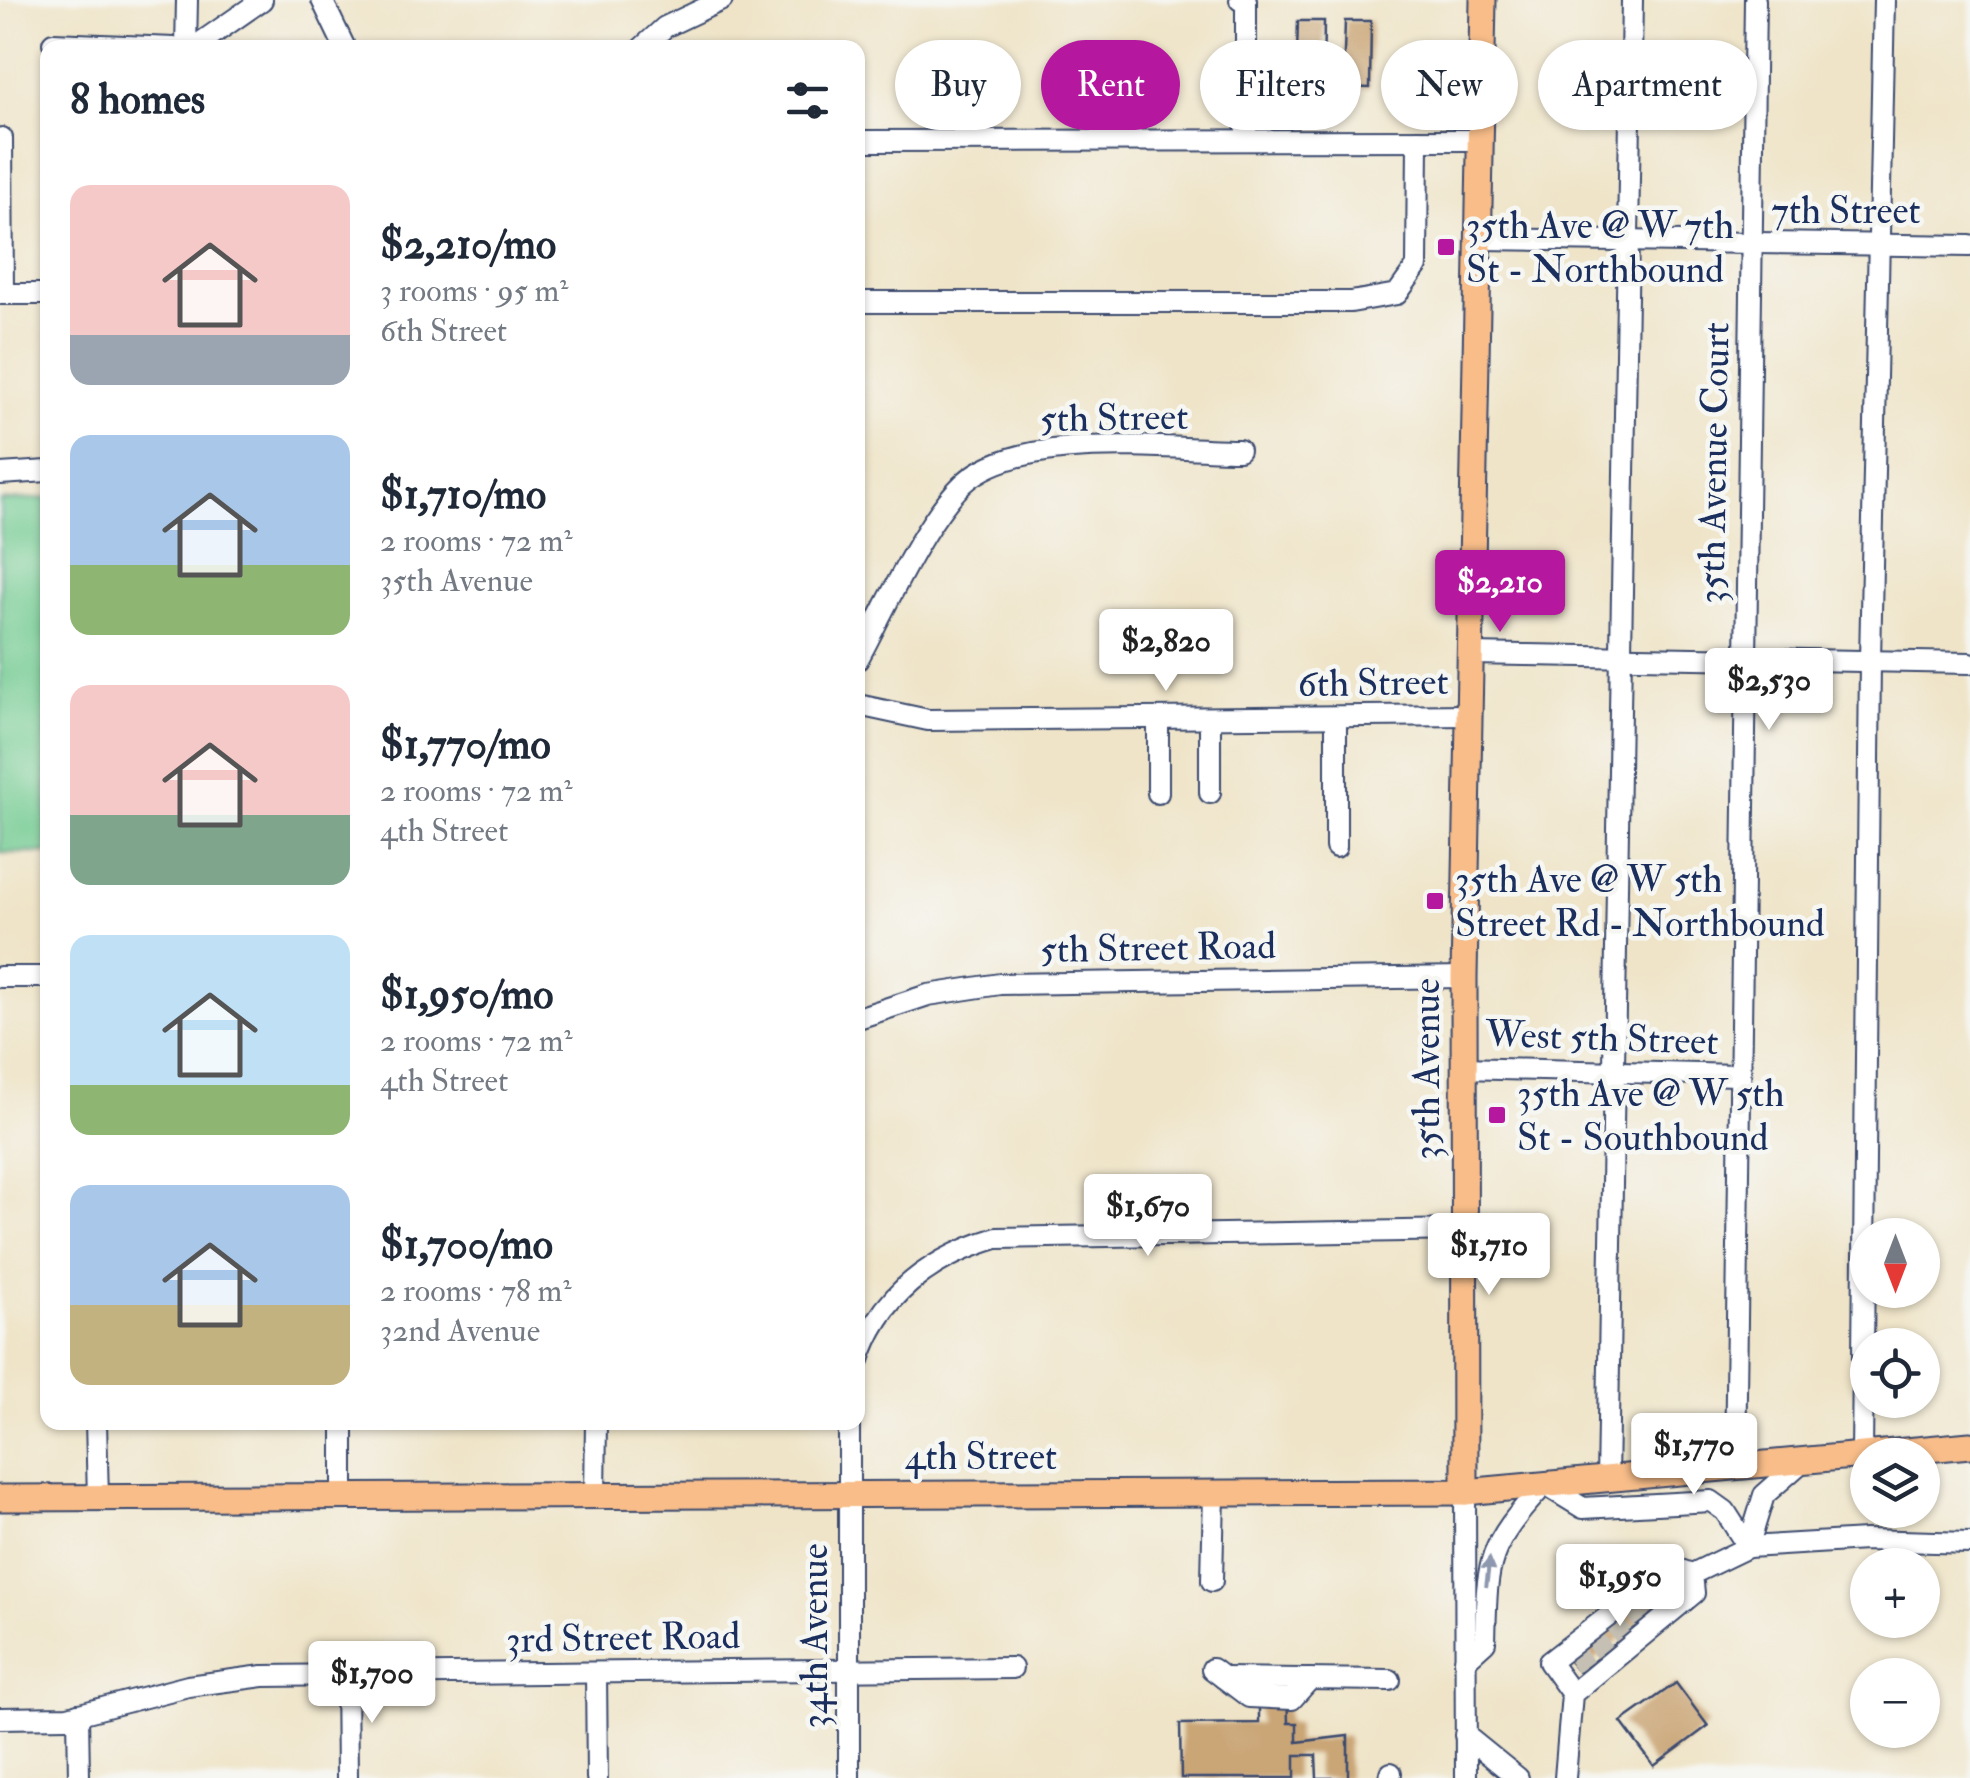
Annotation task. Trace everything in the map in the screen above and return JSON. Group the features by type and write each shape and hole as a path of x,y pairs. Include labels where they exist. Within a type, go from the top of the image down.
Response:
{"main road":[{"name":"35th Avenue","path":"1465,1492 1464,978 1483,0"},
{"name":"4th Street","path":"1940,1447 1970,1444"},
{"name":"4th Street","path":"0,1498 1465,1492 1850,1456"}],"street":[{"path":"187,0 189,40"},
{"path":"201,40 262,0"},
{"path":"322,0 340,40"},
{"path":"650,40 664,27 722,0"},
{"path":"1240,0 1246,0 1246,140"},
{"path":"1608,1481 1632,0"},
{"name":"35th Avenue Court","path":"1734,1466 1755,0"},
{"path":"1862,1438 1870,660 1884,0"},
{"path":"2,138 1,294 40,294"},
{"path":"865,302 1351,302 1396,294 1417,266 1418,140"},
{"path":"865,141 1481,140"},
{"name":"7th Street","path":"1481,239 1970,246"},
{"name":"5th Street","path":"865,646 940,512 965,482 997,462 1048,449 1239,450"},
{"path":"0,474 40,472"},
{"name":"6th Street","path":"1472,654 1970,663"},
{"name":"6th Street","path":"865,706 928,720 1470,716"},
{"path":"1210,718 1210,793"},
{"path":"1336,718 1336,846"},
{"path":"1158,719 1158,793"},
{"path":"0,978 40,977"},
{"name":"5th Street Road","path":"865,1016 928,994 1000,984 1464,978"},
{"name":"West 5th Street","path":"1463,1068 1738,1076"},
{"path":"865,1346 874,1324 905,1284 958,1250 997,1238 1462,1230"},
{"path":"96,1430 98,1498"},
{"path":"343,1430 343,1497"},
{"path":"595,1496 596,1430"},
{"name":"34th Avenue","path":"849,1430 850,1778"},
{"path":"1748,1548 1764,1496 1804,1460"},
{"path":"1465,1660 1485,1642 1487,1567 1492,1550 1545,1486 1582,1508 1711,1501 1725,1510 1748,1548"},
{"name":"35th Avenue","path":"1465,1492 1466,1778"},
{"path":"1212,1581 1214,1493"},
{"path":"1565,1778 1572,1694 1590,1653 1646,1609 1672,1567 1692,1574 1748,1548 1865,1540 1970,1544"},
{"path":"1572,1694 1549,1662 1590,1653 1646,1609 1694,1593 1692,1574"},
{"name":"3rd Street Road","path":"0,1718 78,1714 188,1686 263,1676 1012,1668"},
{"path":"596,1673 597,1778"},
{"path":"1218,1673 1390,1680"},
{"path":"346,1675 347,1778"},
{"path":"78,1714 79,1778"},
{"path":"1466,1736 1518,1778"}],"green space":[{"path":"40,498 40,853 0,853 0,501"}],"building":[{"path":"1298,21 1324,21 1324,40 1297,40"},
{"path":"1345,21 1371,21 1370,88 1361,88 1361,40 1344,40"},
{"path":"1662,1584 1673,1596 1579,1673 1568,1660"},
{"path":"1676,1683 1708,1726 1654,1766 1621,1722"},
{"path":"1259,1690 1287,1690 1288,1723 1297,1723 1297,1742 1348,1736 1348,1778 1317,1778 1316,1755 1295,1755 1295,1778 1181,1778 1180,1724 1259,1723"}],"tunnel":[{"path":"1648,1595 1658,1608"},
{"path":"1633,1608 1642,1621"},
{"path":"1614,1623 1624,1636"},
{"path":"1594,1639 1604,1652"},
{"path":"1576,1654 1585,1667"}],"place":[{"name":"35th Ave @ W 7th St - Northbound","path":"1446,247"},
{"name":"35th Ave @ W 5th Street Rd - Northbound","path":"1435,901"},
{"name":"35th Ave @ W 5th St - Southbound","path":"1497,1115"}]}
